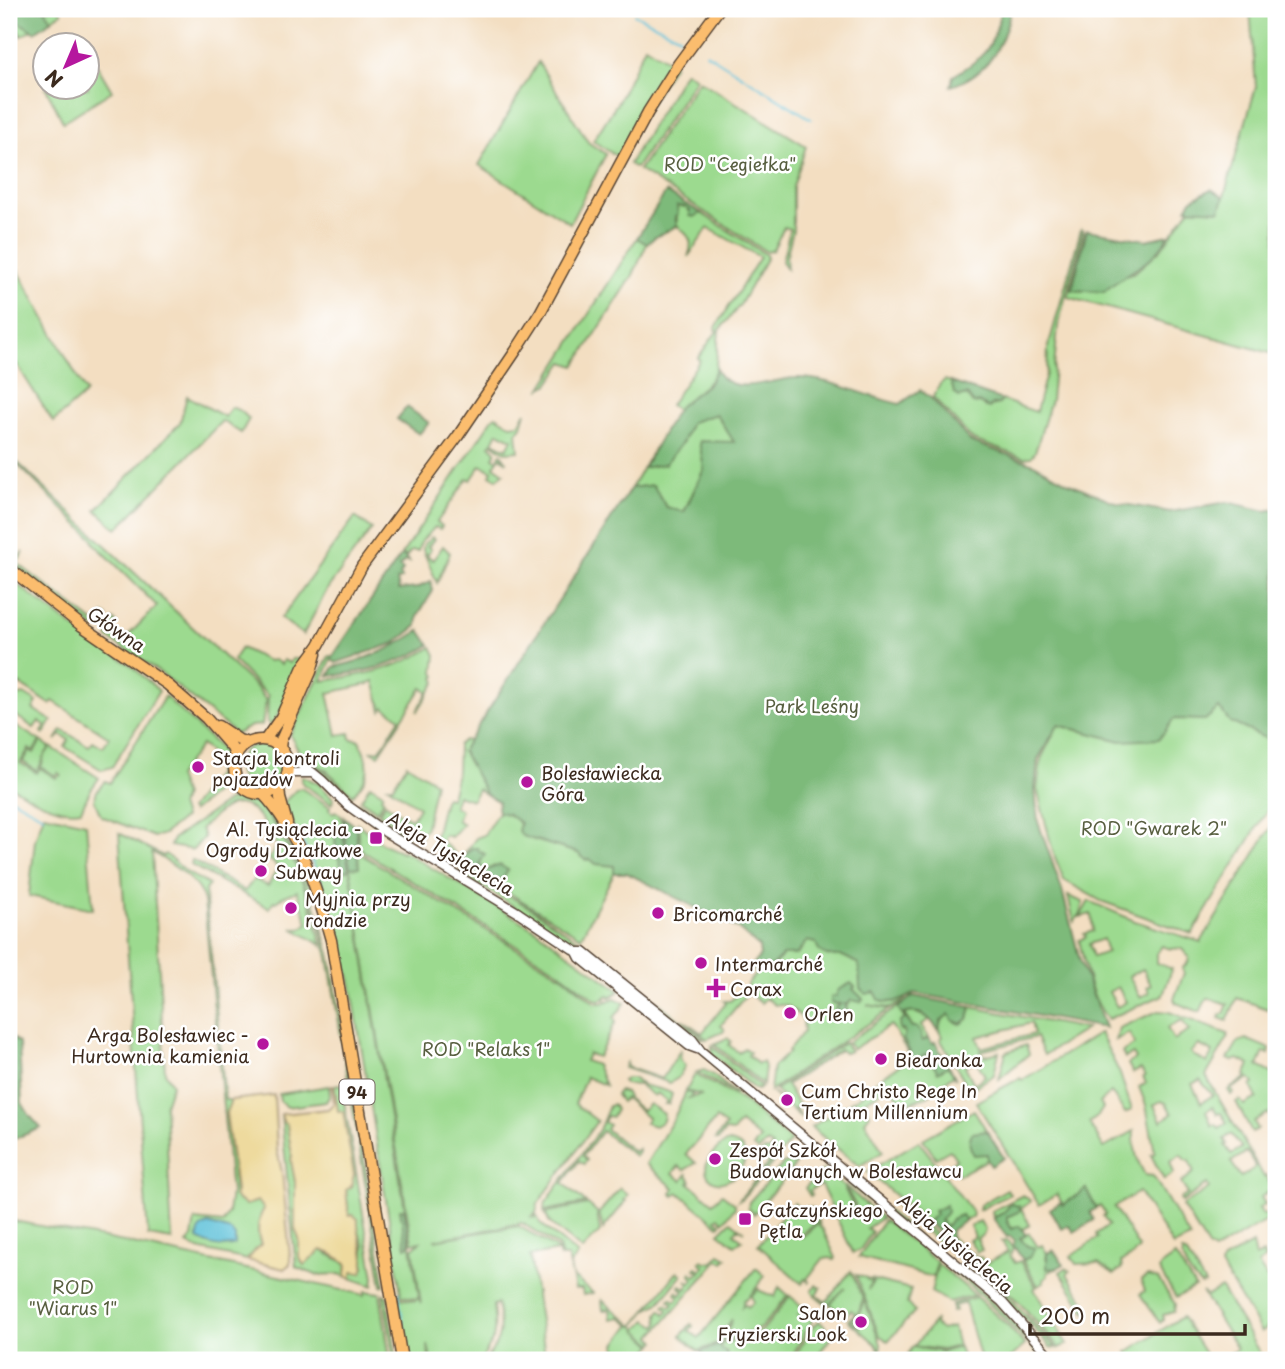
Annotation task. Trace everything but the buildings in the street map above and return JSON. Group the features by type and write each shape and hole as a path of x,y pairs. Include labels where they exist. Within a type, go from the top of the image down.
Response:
{"main road":[{"path":"262,793 279,786 287,775 287,760 281,748 281,740 311,672 319,645 337,608 374,547 458,436 540,313 648,112 679,63 719,9"},
{"name":"Główna","path":"9,568 82,626 160,679 206,718 248,743"},
{"path":"265,740 281,718 303,667 319,645"},
{"name":"Główna","path":"206,718 232,748 236,758"},
{"path":"236,758 240,749 248,743 265,740 281,748"},
{"name":"94","path":"236,758 236,775 241,784 250,791 262,793 289,830"},
{"name":"94","path":"279,786 289,830 312,881 335,959 401,1360"}],"street":[{"name":"Aleja Tysiąclecia","path":"287,760 306,767 347,805 385,832 519,913 577,952 584,952 1002,1302 1054,1360"},
{"path":"287,775 300,772 314,774"}],"green space":[{"path":"9,9 60,9 62,13 21,36"},
{"path":"13,9 45,9 52,20 35,32 17,21"},
{"path":"1001,9 1011,9 999,46 985,66 964,81 951,86 953,76 973,63 987,49"},
{"path":"1250,9 1276,9 1274,354 1068,297 1085,231 1072,290 1104,292 1118,278 1135,272 1161,249 1190,208 1220,210 1256,87"},
{"path":"645,46 674,64 618,157 593,141 619,100"},
{"path":"538,62 589,143 606,154 570,223 479,165"},
{"path":"685,71 696,78 636,168 629,164"},
{"path":"102,74 112,91 102,97"},
{"name":"ROD \"Cegiełka\"","path":"699,80 806,146 793,187 793,230 786,258 787,270 782,261 790,229 784,227 773,250 767,252 639,170"},
{"path":"53,102 95,102 63,122"},
{"path":"1211,189 1224,197 1220,210 1187,208 1191,200"},
{"path":"666,192 701,213 690,216 686,207 677,206 677,226 647,244 637,238"},
{"path":"677,206 686,207 694,217 701,213 767,257 740,305 719,331 715,376 677,410 670,405 700,360 698,358 760,257 708,228 688,257 691,243 688,236 677,226"},
{"path":"1081,229 1083,230 1058,326 1051,400 1035,452 1031,457 1024,458 973,440 933,397 945,380 951,382 959,397 967,395 972,403 980,403 986,407 999,404 1002,400 1036,412 1047,370 1048,348"},
{"path":"1087,230 1146,240 1169,235 1155,255 1104,292 1072,290"},
{"path":"637,238 647,244 632,277 575,366 564,362 548,385 542,388"},
{"path":"9,254 86,393 53,422 9,352"},
{"name":"Park Leśny","path":"716,369 722,378 741,385 807,378 900,404 920,390 932,399 971,442 1034,464 1067,482 1117,503 1170,512 1227,502 1266,511 1276,509 1276,743 1230,722 1219,708 1205,720 1174,719 1159,739 1121,741 1058,725 1038,759 1035,789 1038,822 1062,890 1080,961 1105,1028 914,993 898,1001 880,1001 875,992 866,994 860,988 859,964 843,956 828,956 819,951 816,943 807,941 796,955 783,955 771,967 754,972 754,963 760,956 759,947 737,928 627,873 614,873 614,866 596,864 578,853 522,836 518,831 520,823 508,814 498,812 499,802 487,795 462,751 631,488 653,485 666,507 684,512 704,469 699,441 734,442 716,414 691,422 682,443 665,464 643,468 679,406 709,383"},
{"path":"951,382 1002,400 989,408 980,403 974,404 967,395 959,397"},
{"path":"187,396 225,417 231,407 241,411 249,419 241,433 222,421 117,529 96,510 180,423"},
{"path":"407,407 429,423 419,434 397,419"},
{"path":"526,412 517,433 519,451 505,452 492,443 490,445 496,451 493,458 497,460 501,454 507,462 500,457 494,466 504,473 497,479 490,475 492,471 481,465 471,480 468,478 437,522 442,526 440,529 435,527 422,540 418,551 411,551 406,557 402,554 493,418 496,416 511,425 519,424","holes":["498,432 512,439 507,449 493,442"]},
{"path":"716,414 735,442 704,469 684,512 666,507 653,485 631,488 643,468 665,463 682,443 691,422"},
{"path":"16,461 258,689 266,701 262,725 251,726 236,734 162,674 108,638 108,629 113,620 117,623 110,633 123,641 157,606 17,464 13,467 14,475 9,471"},
{"path":"355,517 372,529 328,588 303,635 281,618"},
{"path":"432,537 434,539 428,547 431,549 427,555 433,560 443,546 450,553 437,583 423,550 424,544"},
{"path":"9,547 20,556 24,552 17,563 96,624 104,614 108,617 102,625 94,628 9,562"},
{"path":"402,554 409,562 405,561 399,567 403,570 400,575 402,579 397,580 399,590 417,588 431,581 433,591 418,615 417,626 395,643 336,663 331,659"},
{"path":"9,578 73,627 132,666 159,691 112,767 102,770 65,747 69,740 61,735 56,740 62,730 89,746 93,741 103,747 109,737 53,701 50,704 19,684 9,700 9,690 16,677 9,671"},
{"path":"420,630 430,645 418,652 381,666 329,676 334,667 379,653"},
{"path":"432,647 436,655 436,682 417,712 428,692 422,688 379,755 372,751 380,750 400,718 384,707 382,710 374,681 328,693 337,735 350,733 351,739 359,740 366,756 367,775 353,795 325,769 302,758 290,735 329,656 333,656 322,681 365,674 392,666"},
{"path":"241,648 281,664 283,660 290,663 292,659 306,659 282,709 270,727 267,721 268,696 233,660"},
{"path":"24,694 37,702 33,709 52,721 44,734 42,732 46,726 39,721 34,728 12,713 11,706 16,696"},
{"path":"165,696 219,747 226,759 227,768 222,787 192,812 190,809 217,774 214,758 201,745 177,777 184,796 180,805 184,818 164,834 154,837 101,816 94,800 105,781 110,783"},
{"name":"ROD \"Gwarek 2\"","path":"1219,707 1230,722 1276,743 1276,796 1192,934 1101,901 1064,880 1053,852 1037,789 1041,759 1058,725 1121,741 1174,718 1205,720"},
{"path":"9,721 40,741 33,752 29,749 20,763 37,773 40,768 56,778 61,775 58,773 56,776 41,767 44,759 37,771 23,762 30,751 34,753 41,741 50,747 42,759 51,747 99,778 81,810 53,807 9,785"},
{"path":"464,740 469,741 462,751 487,795 478,789 472,800 457,795 454,806 461,810 457,820 463,824 451,837 444,835 441,841 456,854 453,860 432,848 444,800 446,797 451,798 457,772 458,745"},
{"path":"261,744 277,751 284,767 277,783 261,790 245,783 238,767 245,751"},
{"path":"303,761 324,771 350,796 343,796 324,776"},
{"path":"407,764 435,782 426,827 419,839 398,826 405,816 412,819 419,807 388,786 393,786"},
{"path":"302,776 318,783 333,798 332,804 304,785"},
{"path":"370,785 383,793 381,797 384,800 377,811 361,800"},
{"path":"301,788 330,807 329,810 333,813 335,811 341,815 419,1296 416,1299 399,1295 401,1293 351,983 320,879 299,836 297,838 284,802"},
{"path":"236,799 257,804 280,834 298,870 322,945 292,928 301,929 308,923 297,891 274,901 269,908 191,865 192,860 245,891 254,879 268,886 278,867 269,859 277,846 264,823 251,809 236,804 220,811 201,828 204,837 193,850 170,846 173,839 228,801"},
{"path":"359,803 408,836 405,840 362,811"},
{"path":"385,803 403,815 396,824 379,813"},
{"path":"271,807 309,885 330,954 384,1280 382,1286 328,957 304,881 267,810"},
{"path":"498,812 515,819 531,839 578,853 586,860 614,866 614,873 581,937 493,883 502,880 508,870 494,866 487,870 480,866 482,852 467,853 462,857 476,838 484,835"},
{"path":"44,814 86,823 93,909 29,896 35,840"},
{"name":"ROD \"Relaks 1\"","path":"344,817 356,827 357,845 361,854 565,978 595,1003 615,998 625,1003 614,1018 616,1021 598,1057 588,1054 585,1061 596,1065 605,1085 586,1077 575,1104 597,1121 531,1217 534,1218 536,1214 540,1223 578,1255 570,1265 571,1272 568,1257 562,1257 559,1247 522,1223 434,1240 519,1226 560,1251 560,1258 558,1251 530,1256 546,1360 485,1360 498,1340 500,1320 497,1304 493,1305 492,1340 481,1360 431,1360 428,1345 429,1360 405,1360 395,1297 415,1301 419,1298 421,1304 413,1248 420,1242 412,1243 344,832"},
{"path":"344,817 356,827 359,867 350,868"},
{"path":"1276,819 1276,1006 1268,1009 1237,998 1227,1021 1219,1018 1228,1004 1207,998 1200,1012 1176,1003 1174,999 1184,973 1182,969 1189,957 1181,948 1162,946 1157,953 1157,963 1172,969 1163,995 1108,1019 1092,992 1079,940 1086,937 1084,934 1093,931 1091,914 1080,917 1089,901 1135,921 1201,942","holes":["1103,939 1107,952 1093,957 1089,944","1143,969 1151,985 1147,987 1149,993 1140,997 1129,976","1118,987 1126,1002 1117,1007 1109,992"]},
{"path":"357,823 383,844 403,851 538,931 620,991 605,997 606,999 596,1000 558,971 364,852 359,846"},
{"path":"339,832 343,835 349,869 346,871 342,871 340,860 336,856 335,835"},
{"path":"119,833 163,856 165,854 185,871 209,885 205,890 225,1100 231,1100 226,1113 236,1199 246,1205 258,1201 264,1209 258,1226 261,1244 247,1260 187,1244 192,1237 195,1220 223,1223 228,1213 231,1193 204,901 190,879 152,852 165,1072 172,1084 165,1105 172,1240 148,1236"},
{"path":"472,848 478,848 479,852 485,854 480,866 487,870 500,865 508,870 502,880 493,883 457,864"},
{"path":"460,869 529,907 578,940 567,939 466,877"},
{"path":"1068,896 1083,902 1080,914 1074,922"},
{"path":"807,941 816,943 828,956 843,956 860,964 860,988 876,992 880,1001 886,1003 906,999 892,1008 867,1005 890,1009 770,1091 773,1067 789,1052 804,1031 803,1020 787,1005 775,1005 766,998 761,1003 748,993 721,1025 725,1030 707,1039 682,1019 702,1033 726,1003 724,1001 730,1001 748,989 747,984 759,970 771,967 783,955 797,955","holes":["849,987 858,1000 851,1000 841,1014 838,1006 841,1004 831,1003 843,988"]},
{"path":"851,983 863,999 861,1002 851,1000 845,1004 848,1012 842,1013 841,1020 836,1015 840,1010 835,1011 835,1008 841,1004 831,1003 831,997"},
{"path":"632,984 703,1039 693,1038 630,986"},
{"path":"913,996 971,1007 968,1019 961,1024 952,1020 949,1014 940,1022 939,1031 925,1015 915,1012 904,1014 911,1027 916,1027 921,1033 922,1041 929,1038 932,1044 935,1042 956,1079 948,1066 938,1072 927,1054 911,1064 913,1058 903,1039 905,1033 899,1030 900,1022 905,1019 898,1008"},
{"path":"903,1003 899,1009 905,1020 900,1022 899,1030 905,1033 903,1039 913,1058 911,1063 927,1054 948,1066 954,1075 940,1084 942,1087 925,1097 903,1105 887,1080 884,1081 886,1085 879,1089 880,1092 863,1102 870,1114 865,1121 883,1152 859,1166 811,1127 871,1089 869,1086 911,1057 891,1025 853,1049 847,1043"},
{"path":"971,1007 1086,1029 1044,1055 1036,1037 981,1051 984,1056 999,1052 994,1075 970,1090 940,1039 942,1037 939,1030 940,1023 950,1011 968,1019","holes":["1031,1023 1034,1034 981,1048 977,1037","976,1060 985,1076 974,1084 965,1066"]},
{"path":"1158,1011 1169,1012 1228,1034 1206,1076 1276,1194 1276,1206 1268,1192 1261,1197 1265,1204 1259,1208 1263,1215 1276,1208 1276,1215 1214,1251 1208,1247 1182,1206 1209,1188 1207,1184 1182,1202 1180,1199 1188,1194 1181,1183 1194,1172 1189,1161 1181,1155 1170,1162 1174,1173 1164,1180 1151,1155 1155,1153 1146,1105 1139,1087 1146,1083 1143,1077 1145,1076 1141,1069 1133,1073 1128,1064 1136,1059 1133,1054 1125,1058 1122,1052 1135,1044 1129,1033 1116,1040 1119,1028","holes":["1182,1020 1189,1031 1174,1040 1167,1028","1199,1045 1213,1052 1207,1063 1191,1052","1200,1080 1213,1095 1201,1103 1192,1084","1161,1101 1166,1103 1172,1114 1161,1121 1154,1105","1213,1107 1227,1123 1219,1128 1216,1124 1212,1126 1206,1111","1231,1134 1242,1148 1231,1154 1225,1145 1227,1144 1224,1139","1247,1152 1256,1167 1241,1177 1231,1162"]},
{"path":"914,1012 930,1019 921,1025 929,1038 922,1041 904,1014"},
{"path":"1100,1033 1120,1074 1132,1110 1125,1113 1111,1092 1100,1103 1103,1108 1097,1117 1089,1123 1104,1148 1134,1131 1135,1149 1142,1170 1145,1175 1153,1176 1190,1238 1173,1246 1139,1192 1114,1207 1139,1248 1121,1262 1122,1268 1114,1274 1098,1263 1076,1264 1071,1256 1098,1238 1096,1234 1109,1225 1100,1206 1096,1208 1086,1189 1063,1205 1057,1194 1039,1205 976,1102 1020,1078 1022,1080"},
{"path":"9,1035 19,1043 22,1103 41,1128 9,1141"},
{"path":"727,1038 731,1041 729,1045 739,1053 744,1048 758,1064 763,1062 763,1085 714,1044"},
{"path":"1246,1039 1270,1049 1269,1054 1264,1052 1258,1066 1276,1075 1276,1126 1268,1113 1254,1122 1258,1129 1252,1132 1236,1102 1240,1100 1244,1105 1257,1098 1251,1086 1254,1084 1250,1078 1231,1089 1231,1095 1228,1090 1247,1077 1245,1075 1250,1065 1238,1059 1228,1059 1238,1042"},
{"path":"844,1043 850,1051 845,1053 840,1050 786,1085 799,1106 794,1109 802,1118 772,1093 784,1102 787,1101 775,1090"},
{"path":"1026,1045 1029,1054 999,1079 1006,1052"},
{"path":"712,1046 761,1087 757,1090 753,1088 712,1054"},
{"path":"681,1049 680,1059 685,1066 678,1078 670,1083 624,1068 626,1063 627,1067 662,1079"},
{"path":"704,1070 713,1075 736,1094 697,1072"},
{"path":"695,1074 742,1100 791,1141 739,1200 769,1162 760,1154 770,1150 772,1146 767,1143 758,1151 753,1147 760,1139 740,1123 733,1132 725,1131 718,1140 715,1139 726,1126 716,1119 686,1154 696,1163 684,1170 679,1166 673,1173 682,1181 687,1174 691,1181 689,1183 713,1203 722,1194 735,1204 735,1208 723,1222 719,1217 716,1219 721,1224 719,1226 678,1192 674,1196 671,1193 674,1188 646,1164 673,1120 686,1092 693,1094 689,1098 702,1095 686,1091"},
{"path":"633,1078 642,1085 668,1091 672,1094 669,1104 665,1104 667,1101 657,1093 654,1096 639,1085 625,1084 622,1081"},
{"path":"341,1084 374,1277 373,1286 339,1274 316,1275 296,1267 281,1114 287,1125 292,1155 299,1257 304,1265 321,1250 347,1264 346,1276 364,1268 364,1245 353,1215 349,1216 346,1190 349,1151 342,1111 338,1112 337,1109 334,1085"},
{"path":"329,1086 330,1095 326,1102 287,1107 280,1101 279,1094"},
{"path":"735,1090 748,1096 791,1132 793,1138"},
{"path":"619,1091 626,1093 629,1100 642,1111 649,1104 664,1114 663,1121 655,1126 645,1123 648,1118 625,1098 621,1102 616,1095"},
{"path":"613,1104 616,1110 612,1117 607,1116 604,1122 609,1125 606,1129 634,1152 638,1149 638,1152 635,1156 602,1131 583,1156 587,1160 584,1164 579,1161 563,1183 586,1203 544,1211 545,1204 599,1130 609,1106"},
{"path":"974,1110 987,1131 978,1133 985,1154 988,1154 987,1160 959,1175 950,1164 956,1159 950,1150 936,1158 923,1139"},
{"path":"987,1131 1004,1158 991,1166 987,1154 974,1155 970,1144 972,1133"},
{"path":"919,1141 973,1213 972,1217 966,1220 961,1215 951,1219 946,1227 936,1214 927,1222 867,1172"},
{"path":"729,1142 739,1146 744,1152 741,1168 728,1180 712,1180 706,1169 707,1163 714,1152"},
{"path":"783,1164 796,1164 754,1214 748,1208 749,1202"},
{"path":"823,1170 843,1186 861,1222 859,1212 845,1186 882,1218 867,1228 872,1232 860,1250 853,1253 821,1185 810,1190 810,1196 805,1188"},
{"path":"846,1182 861,1189 958,1271 1026,1336 1047,1360 1043,1360 997,1311 948,1266"},
{"path":"620,1188 628,1195 624,1200 626,1201 603,1229 599,1213"},
{"path":"1007,1189 1010,1194 979,1210 980,1205"},
{"path":"1086,1189 1096,1208 1090,1212 1094,1220 1074,1232 1069,1225 1062,1229 1050,1209 1061,1202 1063,1205"},
{"path":"1023,1195 1031,1201 1021,1209 1030,1225 1023,1229 1019,1226 1012,1229 1003,1213 993,1218 992,1211"},
{"path":"897,1202 1002,1289 1056,1348 1050,1347 1015,1309 976,1273 896,1207"},
{"path":"794,1203 800,1210 811,1207 818,1221 800,1235 802,1237 819,1222 836,1258 823,1259 807,1279 810,1283 805,1279 802,1284 758,1245"},
{"path":"588,1204 597,1212 600,1232 582,1250 550,1223 545,1213"},
{"path":"1011,1204 1019,1206 1020,1211 1007,1217 1007,1223 1012,1229 1019,1226 1026,1235 1020,1238 1027,1246 1035,1248 1030,1257 1023,1260 1013,1245 1014,1241 1010,1236 1007,1237 993,1218 1003,1213"},
{"path":"946,1205 947,1212 940,1221 946,1226 951,1219 961,1215 966,1220 951,1230 948,1240 927,1222 936,1214 934,1211"},
{"path":"400,1209 404,1209 410,1245 406,1247"},
{"name":"ROD \"Wiarus 1\"","path":"9,1220 124,1242 365,1295 365,1291 380,1293 390,1360 9,1360"},
{"path":"884,1220 937,1262 933,1277 859,1257"},
{"path":"731,1221 745,1232 738,1228 734,1233 742,1240 735,1245 719,1233"},
{"path":"980,1221 985,1230 977,1239 982,1250 977,1252 969,1240 975,1237 970,1226"},
{"path":"1029,1233 1038,1247 1042,1245 1047,1253 1046,1258 1052,1270 1057,1268 1047,1273 1044,1282 1038,1286 1023,1260 1030,1257 1027,1246 1020,1238"},
{"path":"951,1237 978,1258 981,1257 985,1264 1008,1252 1002,1241 1007,1240 1013,1249 1010,1255 1015,1263 1021,1261 1036,1287 1034,1289 1067,1344 1059,1348 1020,1303 948,1240"},
{"path":"1252,1244 1255,1257 1263,1254 1265,1259 1258,1264 1267,1278 1274,1274 1271,1269 1276,1267 1276,1321 1261,1332 1221,1266 1223,1260"},
{"path":"1053,1250 1064,1264 1047,1269 1047,1253"},
{"path":"1182,1252 1186,1253 1205,1284 1200,1285 1191,1274"},
{"path":"720,1254 727,1258 723,1262 718,1260 652,1336 656,1341 654,1344 636,1329 653,1345 640,1360 631,1360 617,1350 616,1344 630,1325 633,1326 621,1317 611,1319 610,1309 603,1310 602,1300 638,1329 647,1320 657,1326 658,1314 661,1310 665,1314 668,1310 664,1306 666,1304 671,1307 674,1304 669,1300 671,1298 676,1301 679,1297 675,1294 677,1291 681,1295 684,1291 681,1285 686,1289 689,1284 686,1280 691,1283 694,1279 691,1272 696,1276 700,1272 695,1269 697,1267 701,1270 705,1267 700,1262 703,1260 712,1263"},
{"path":"1175,1256 1195,1287 1176,1298 1159,1270"},
{"path":"938,1264 975,1295 949,1302 931,1292"},
{"path":"756,1268 765,1276 744,1300 742,1307 745,1304 748,1307 754,1302 751,1296 759,1288 758,1290 775,1297 779,1287 788,1295 761,1328 724,1341 732,1319 724,1331 722,1342 698,1351 681,1336 691,1324 693,1326 689,1331 699,1338"},
{"path":"1066,1268 1088,1307 1086,1312 1060,1272"},
{"path":"678,1271 682,1275 658,1304 647,1310 634,1326"},
{"path":"851,1271 863,1298 859,1311 850,1322 848,1320 855,1313 851,1310 844,1317 830,1304 845,1288 829,1304 819,1299 812,1290 816,1285 821,1288 816,1295 826,1302"},
{"path":"856,1275 867,1280 872,1279 868,1290 874,1280 911,1289 907,1304 915,1311 888,1341 879,1335"},
{"path":"572,1276 593,1293 583,1295 582,1289 575,1289"},
{"path":"1148,1276 1158,1279 1175,1304 1174,1312 1163,1315 1160,1323 1140,1294 1145,1291 1141,1280"},
{"path":"1221,1288 1262,1357 1257,1360 1220,1360 1237,1349 1202,1292 1207,1296"},
{"path":"383,1294 387,1296 397,1360 394,1360"},
{"path":"790,1296 811,1314 797,1315 814,1317 790,1360 727,1360 719,1345 762,1331"},
{"path":"976,1297 1025,1345 1008,1360 981,1360 965,1303 954,1306 955,1311 952,1312 952,1304"},
{"path":"864,1300 881,1344 880,1351 876,1344 855,1326 857,1324 860,1327 866,1320 861,1317 853,1325 851,1323 860,1312"},
{"path":"1182,1317 1209,1360 1134,1360 1127,1352"},
{"path":"936,1320 935,1325 942,1330 953,1327 958,1346 942,1350 914,1346"},
{"path":"819,1321 834,1335 813,1360 793,1360 810,1330"},
{"path":"719,1345 727,1352 727,1360 709,1360 700,1352"},
{"path":"913,1347 942,1352 959,1347 963,1360 911,1360 908,1354"}],"sand":[{"path":"332,1085 338,1111 343,1111 354,1175 351,1187 346,1190 349,1216 353,1215 358,1219 364,1259 362,1273 353,1272 351,1278 346,1276 347,1263 330,1253 321,1250 304,1265 299,1257 292,1155 287,1125 281,1114 328,1109 334,1103"},
{"path":"274,1095 277,1150 282,1172 290,1256 290,1264 284,1269 247,1260 261,1244 258,1226 264,1209 258,1201 246,1205 234,1197 236,1191 226,1113 231,1100"}],"water":[{"path":"208,1224 231,1231 235,1236 235,1245 216,1246 198,1239 200,1230"}],"waterway":[{"path":"634,14 680,37"},
{"path":"706,53 811,119"},
{"path":"9,797 43,816"},
{"path":"299,835 320,879 345,958"},
{"path":"399,1297 409,1360"}],"place":[{"name":"Stacja kontroli pojazdów","path":"198,767"},
{"name":"Bolesławiecka Góra","path":"527,782"},
{"name":"Al. Tysiąclecia - Ogrody Działkowe","path":"376,838"},
{"name":"Subway","path":"261,871"},
{"name":"Myjnia przy rondzie","path":"291,908"},
{"name":"Bricomarché","path":"658,913"},
{"name":"Intermarché","path":"701,963"},
{"name":"Corax","path":"716,988"},
{"name":"Orlen","path":"790,1013"},
{"name":"Arga Bolesławiec - Hurtownia kamienia","path":"263,1044"},
{"name":"Biedronka","path":"881,1059"},
{"name":"Cum Christo Rege In Tertium Millennium","path":"787,1100"},
{"name":"Zespół Szkół Budowlanych w Bolesławcu","path":"715,1159"},
{"name":"Gałczyńskiego Pętla","path":"745,1219"},
{"name":"Salon Fryzierski Look","path":"861,1322"}]}
